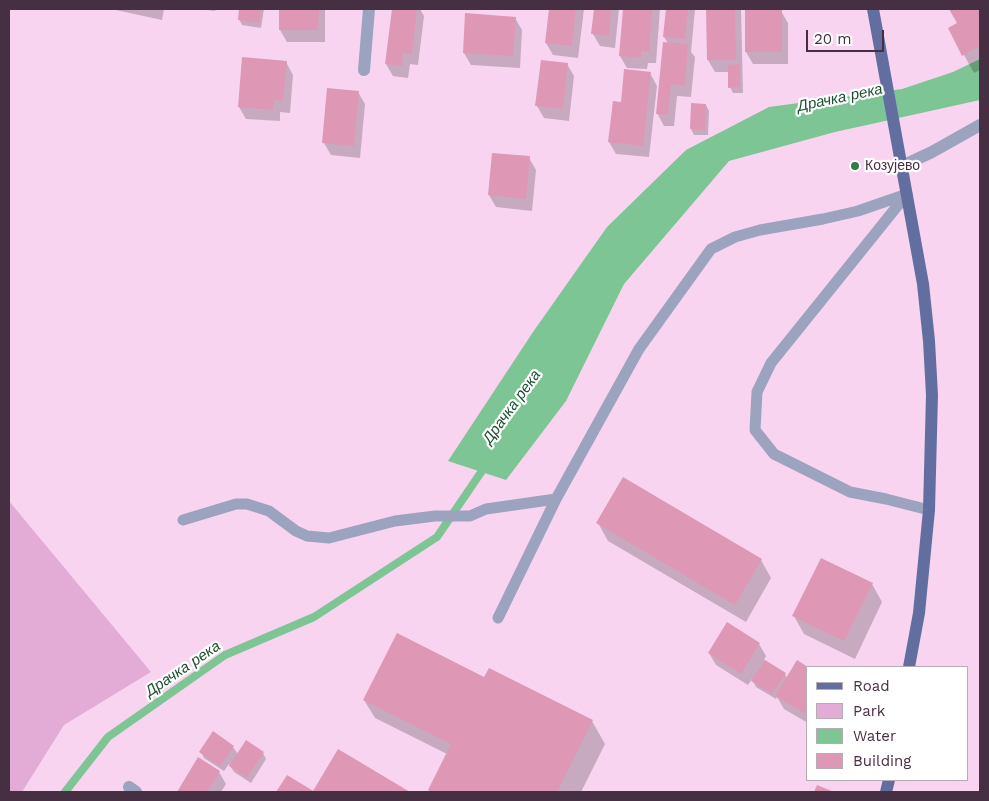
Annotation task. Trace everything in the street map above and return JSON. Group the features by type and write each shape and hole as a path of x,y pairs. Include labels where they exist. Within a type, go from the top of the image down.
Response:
{"main road":[{"path":"873,9 923,284 932,395 929,510 920,603 909,666"}],"street":[{"path":"364,70 369,9"},
{"path":"901,161 932,152 980,125"}],"lane":[{"path":"498,618 556,499 639,349 711,249 735,237 760,230 840,215 907,194"},
{"path":"907,194 771,363 757,392 755,430 774,454 850,492 929,510"},
{"path":"183,520 236,504 247,504 269,511 296,531 318,538 329,538 395,521 435,516 470,516 486,509 556,499"}],"green space":[{"path":"9,501 151,672 64,725 22,792 9,792"}],"water":[{"path":"980,59 980,100 835,132 729,161 624,284 566,401 506,480 448,461 533,332 607,227 686,150 769,107 902,89 953,72"}],"building":[{"path":"239,9 261,9 259,23 238,20"},
{"path":"279,9 319,9 318,30 279,30"},
{"path":"392,9 417,9 412,54 403,53 402,66 385,64"},
{"path":"549,9 576,9 572,46 545,43"},
{"path":"594,9 611,9 609,36 591,34"},
{"path":"623,9 652,9 649,52 641,51 641,58 619,56"},
{"path":"666,9 688,9 685,39 663,37"},
{"path":"706,9 735,9 736,60 707,60"},
{"path":"745,9 782,10 782,52 745,52"},
{"path":"949,9 980,9 980,46 962,56 948,28 957,23"},
{"path":"465,13 516,17 513,56 463,53"},
{"path":"663,42 688,44 685,86 671,84 668,115 656,114"},
{"path":"242,57 287,61 283,101 274,100 273,110 238,107"},
{"path":"541,60 568,63 563,109 535,106"},
{"path":"740,64 740,87 728,88 728,65"},
{"path":"624,69 651,72 643,146 608,142 613,101 621,102"},
{"path":"327,88 359,91 354,146 322,143"},
{"path":"691,103 706,104 705,130 690,129"},
{"path":"492,153 530,156 526,199 488,195"},
{"path":"623,477 762,559 735,605 596,523"},
{"path":"821,558 873,583 844,641 792,616"},
{"path":"727,622 760,643 741,674 708,653"},
{"path":"397,633 484,677 489,668 593,720 557,792 431,792 428,790 451,744 363,700"},
{"path":"765,660 786,673 772,694 751,681"},
{"path":"797,660 806,666 806,714 775,696"},
{"path":"213,731 234,746 220,766 199,752"},
{"path":"246,740 264,752 247,778 229,766"},
{"path":"338,749 375,771 410,792 313,791"},
{"path":"198,757 220,771 207,792 177,792"},
{"path":"287,775 315,792 276,792"},
{"path":"817,785 834,792 814,792"}],"waterway":[{"name":"Драчка река","path":"65,792 108,737 225,655 314,617 437,537 486,465"}],"place":[{"name":"Козујево","path":"855,166"}]}
